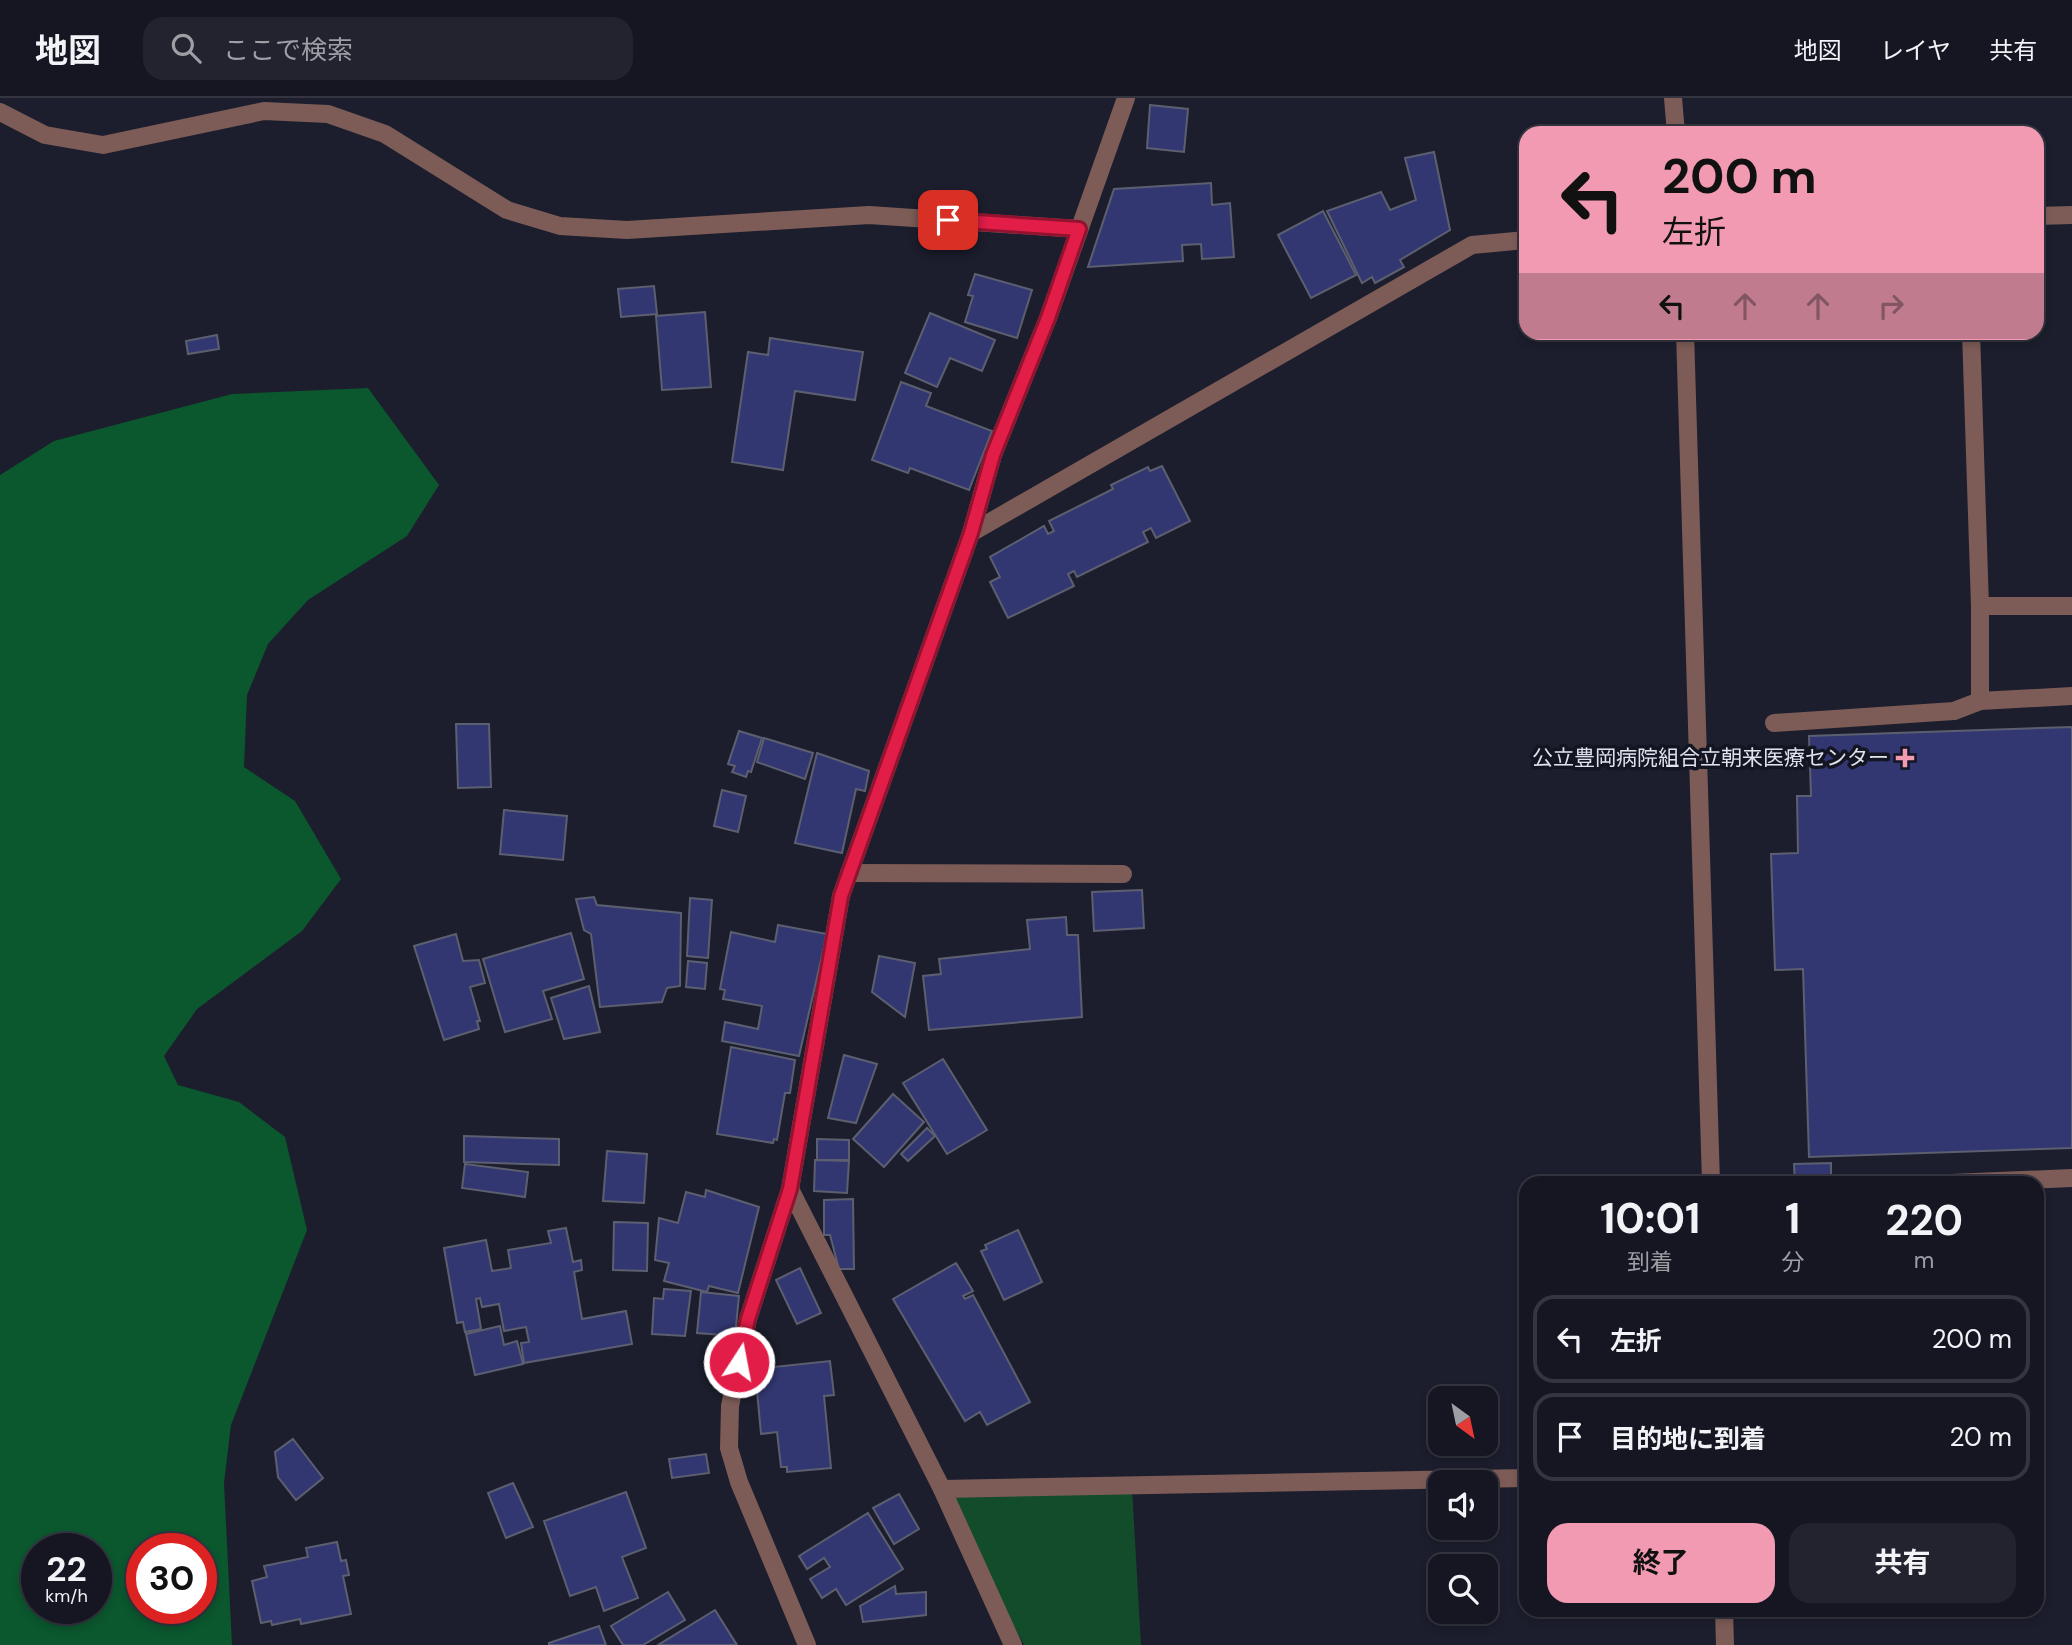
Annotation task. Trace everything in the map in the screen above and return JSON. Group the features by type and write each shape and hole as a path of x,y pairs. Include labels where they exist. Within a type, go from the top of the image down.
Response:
{"street":[{"path":"807,1645 739,1482 729,1448 730,1406 748,1319 790,1189 841,896 971,533 993,455 1048,318 1126,98"},
{"path":"1673,98 1675,126"},
{"path":"0,112 45,135 103,145 264,111 328,114 385,134 507,210 560,226 627,230 869,215 1079,229"},
{"path":"2044,216 2072,215"},
{"path":"971,533 1472,245 1519,241"},
{"path":"1685,340 1711,1176"},
{"path":"1971,340 1980,606 1980,701"},
{"path":"1980,606 2072,606"},
{"path":"1774,723 1954,711 1980,701 2072,696"},
{"path":"849,873 1123,874"},
{"path":"2044,1179 2072,1178"},
{"path":"790,1189 943,1489 1013,1645"},
{"path":"943,1489 1519,1478"},
{"path":"1724,1617 1725,1645"}],"green space":[{"path":"368,388 439,485 407,536 308,600 268,644 247,695 244,767 295,801 341,879 302,931 197,1009 164,1056 178,1085 239,1102 285,1137 307,1230 231,1425 224,1483 232,1645 0,1645 0,475 54,441 232,394"},
{"path":"1132,1488 1141,1645 1024,1645 942,1489"}],"building":[{"path":"1150,105 1188,109 1184,152 1147,148"},
{"path":"1434,152 1450,230 1400,260 1404,267 1375,283 1372,277 1362,283 1327,211 1381,192 1390,210 1416,200 1405,158"},
{"path":"1211,183 1212,205 1230,203 1234,257 1202,259 1201,244 1182,245 1183,261 1088,267 1114,189"},
{"path":"1323,211 1356,275 1311,298 1278,235"},
{"path":"975,274 1032,290 1017,338 965,322 973,296 968,295"},
{"path":"654,286 657,314 621,317 618,289"},
{"path":"705,312 711,387 662,390 656,316"},
{"path":"930,313 995,340 982,371 950,358 937,387 905,373"},
{"path":"217,335 219,349 188,354 186,341"},
{"path":"770,338 863,352 855,400 795,391 783,470 732,462 748,352 768,355"},
{"path":"901,382 931,393 926,406 992,431 969,490 910,468 908,473 872,460"},
{"path":"1162,466 1190,521 1156,538 1151,528 1143,532 1148,542 1077,577 1074,571 1068,574 1074,586 1008,618 990,582 1000,577 990,557 1044,526 1048,534 1054,531 1049,521 1113,489 1111,485 1148,467 1150,471"},
{"path":"456,724 489,724 491,787 458,788"},
{"path":"2072,727 2072,1148 1809,1157 1803,969 1775,970 1771,854 1798,853 1797,796 1811,796 1809,736"},
{"path":"739,731 762,738 751,772 748,771 746,777 732,772 735,766 728,764"},
{"path":"764,738 813,753 805,779 757,762"},
{"path":"817,753 869,771 865,791 856,789 842,853 795,843"},
{"path":"722,790 746,796 738,832 714,826"},
{"path":"504,810 567,816 563,860 500,854"},
{"path":"1142,890 1144,928 1094,931 1092,892"},
{"path":"594,897 597,905 681,913 680,986 667,988 662,1002 600,1007 591,934 584,930 576,899"},
{"path":"690,898 712,900 708,958 687,956"},
{"path":"1066,917 1067,935 1078,935 1082,1017 929,1030 923,976 941,974 939,959 1030,949 1027,920"},
{"path":"778,925 827,934 799,1056 722,1041 725,1022 758,1029 762,1006 723,999 725,990 720,989 731,932 775,942"},
{"path":"571,933 584,979 543,991 552,1019 505,1032 483,959"},
{"path":"456,934 463,961 479,960 485,983 470,987 480,1021 477,1021 479,1029 444,1040 414,946"},
{"path":"879,956 915,963 905,1017 872,992"},
{"path":"688,961 707,963 705,989 686,987"},
{"path":"589,986 600,1032 564,1039 551,998"},
{"path":"731,1047 795,1060 790,1093 785,1093 777,1140 774,1139 773,1143 717,1134"},
{"path":"844,1055 877,1064 856,1123 828,1118"},
{"path":"943,1059 987,1130 947,1154 903,1083"},
{"path":"893,1094 924,1122 884,1167 853,1139"},
{"path":"927,1128 935,1136 908,1161 901,1154"},
{"path":"464,1136 559,1139 559,1165 464,1162"},
{"path":"817,1139 849,1140 849,1160 817,1160"},
{"path":"607,1151 647,1154 644,1203 603,1201"},
{"path":"815,1160 849,1161 847,1193 814,1191"},
{"path":"1831,1163 1831,1176 1795,1176 1794,1164"},
{"path":"465,1164 528,1172 525,1197 462,1188"},
{"path":"706,1190 759,1207 738,1293 709,1286 707,1292 664,1281 669,1263 655,1260 659,1218 678,1223 686,1192 705,1197"},
{"path":"853,1199 854,1269 839,1269 830,1235 824,1235 824,1200"},
{"path":"614,1222 648,1223 647,1271 613,1270"},
{"path":"566,1228 573,1262 581,1260 582,1270 574,1272 582,1319 626,1311 632,1344 524,1363 521,1343 529,1342 526,1327 504,1331 499,1304 482,1307 480,1298 476,1299 481,1329 465,1332 463,1322 457,1323 444,1248 486,1240 492,1271 511,1268 508,1250 551,1243 548,1231"},
{"path":"1018,1230 1042,1282 1004,1300 981,1251 987,1249 985,1245"},
{"path":"956,1263 973,1291 963,1296 965,1299 973,1295 1030,1402 987,1425 980,1412 965,1421 893,1299"},
{"path":"800,1268 821,1313 797,1324 776,1280"},
{"path":"664,1289 691,1291 685,1336 652,1334 654,1298 663,1299"},
{"path":"701,1292 739,1296 735,1336 697,1333"},
{"path":"500,1326 504,1345 517,1341 523,1364 475,1375 466,1334"},
{"path":"830,1361 834,1395 824,1396 831,1468 787,1472 787,1467 781,1467 777,1432 761,1434 755,1369"},
{"path":"293,1439 323,1478 296,1500 278,1477 275,1452"},
{"path":"706,1454 709,1473 672,1478 669,1459"},
{"path":"513,1483 533,1527 506,1538 488,1493"},
{"path":"626,1492 646,1548 622,1557 638,1598 604,1611 596,1587 570,1596 544,1521"},
{"path":"899,1494 919,1529 894,1544 873,1508"},
{"path":"868,1513 903,1569 846,1605 836,1589 822,1598 810,1579 830,1567 824,1558 807,1569 799,1556"},
{"path":"337,1542 341,1561 346,1560 349,1575 343,1576 351,1614 301,1624 300,1619 272,1625 271,1621 261,1623 252,1581 267,1577 264,1566 308,1557 306,1548"},
{"path":"895,1586 896,1594 926,1592 926,1615 863,1622 860,1606"},
{"path":"668,1592 685,1620 643,1645 623,1645 611,1626"},
{"path":"715,1610 737,1645 658,1645"},
{"path":"599,1626 606,1645 549,1645 549,1643"}],"place":[{"name":"公立豊岡病院組合立朝来医療センター","path":"1905,758"}],"route":[{"path":"739,1362 748,1319 790,1189 841,896 971,533 993,455 1048,318 1079,229 948,220"}]}
